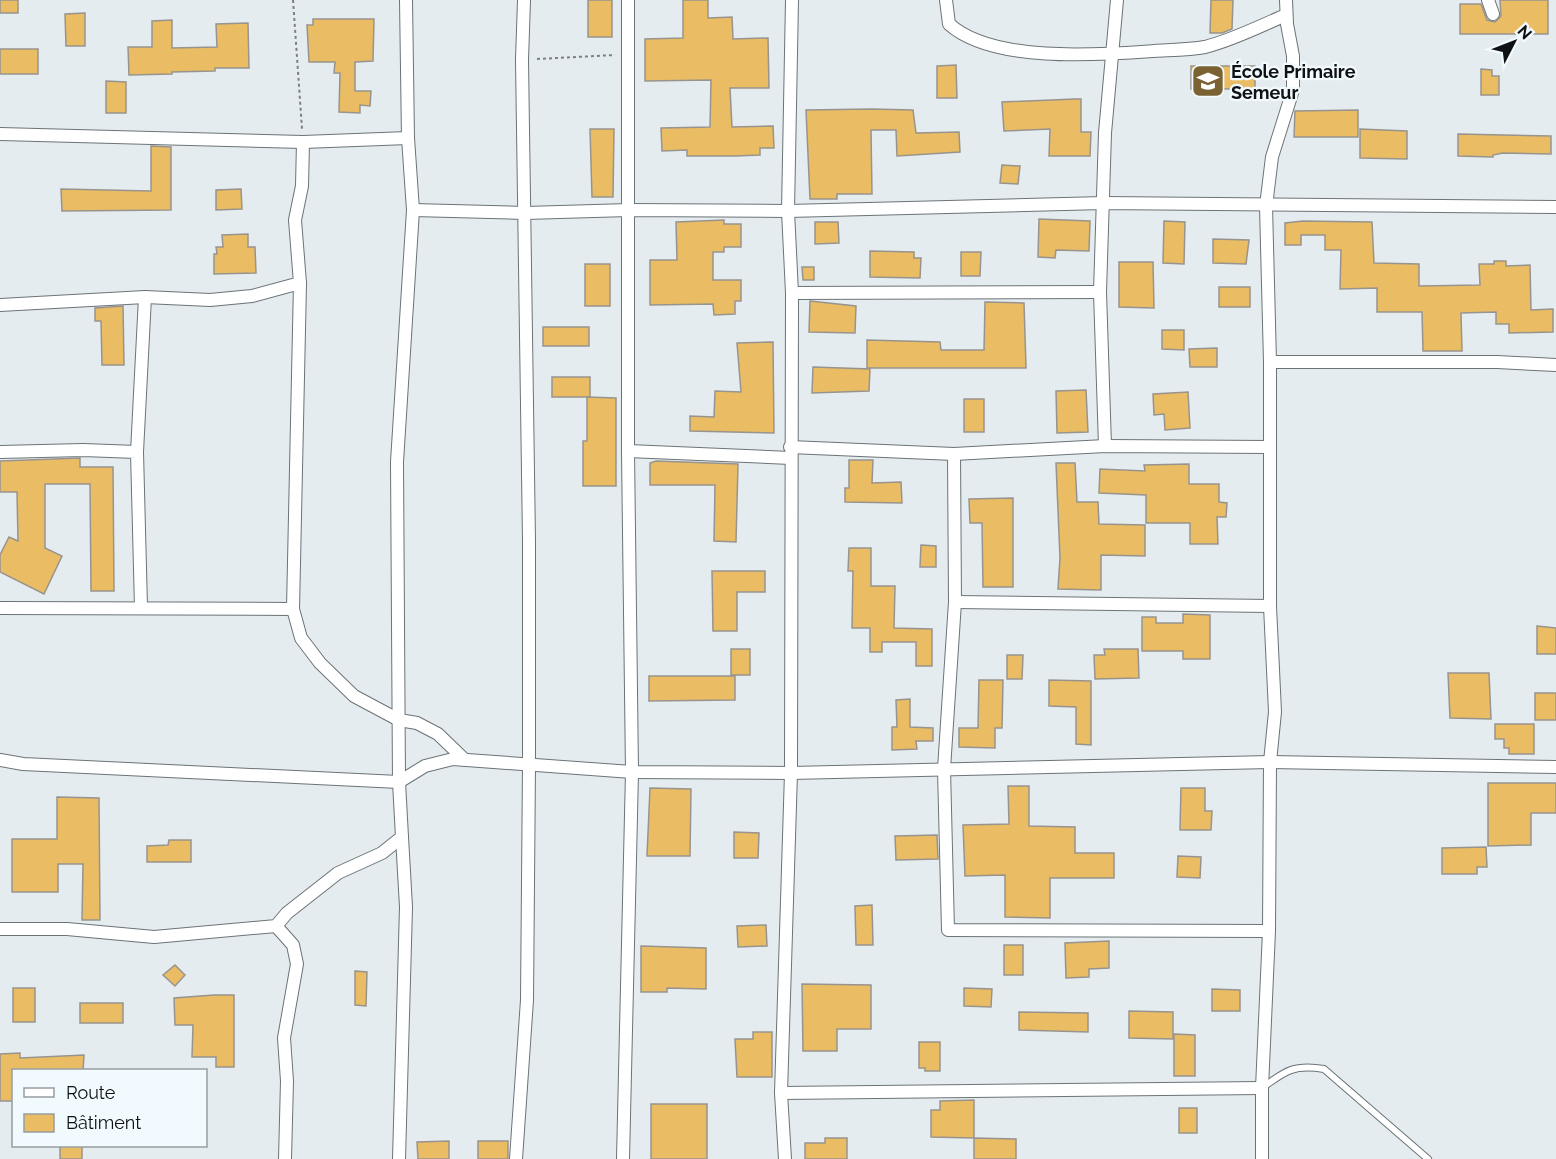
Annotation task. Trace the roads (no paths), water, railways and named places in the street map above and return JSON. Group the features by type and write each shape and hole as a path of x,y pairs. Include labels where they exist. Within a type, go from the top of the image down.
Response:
{"street":[{"path":"399,1159 406,907 399,782 397,462 413,210 408,138 406,0"},
{"path":"516,1159 527,1000 529,765 522,60 524,0"},
{"path":"623,1159 632,772 628,451 628,0"},
{"path":"785,1159 782,1093 791,773 792,292 788,212 792,0"},
{"path":"946,0 949,24 961,34 977,41 1026,51 1114,55 1204,47 1286,15"},
{"path":"1105,446 1100,292 1105,132 1114,55 1117,0"},
{"path":"1262,1159 1262,1088 1269,931 1270,762 1275,712 1270,606 1270,362 1266,206 1272,157 1293,90 1293,56 1286,15 1286,0"},
{"path":"1488,0 1493,14"},
{"path":"0,134 303,142 408,138"},
{"path":"303,142 302,186 296,220 300,283 292,609 301,638 320,663 354,696 399,720 417,723 438,734 465,760"},
{"path":"413,210 525,213 629,210 788,212 1103,203 1556,207"},
{"path":"0,304 145,297 210,300 252,296 300,283"},
{"path":"792,292 1100,292"},
{"path":"141,607 137,452 145,297"},
{"path":"1270,362 1497,362 1556,365"},
{"path":"628,451 954,454 1105,446 1270,447"},
{"path":"0,452 83,450 137,452"},
{"path":"954,454 955,602 944,769 948,930 1269,931"},
{"path":"955,602 1270,606"},
{"path":"0,608 292,609"},
{"path":"0,760 23,764 399,782 425,766 453,759 632,772 791,773 1270,762 1556,767"},
{"path":"0,929 68,929 154,937 276,926 287,913 338,873 382,853 402,837"},
{"path":"276,926 292,945 297,964 284,1038 287,1081 285,1159"},
{"path":"782,1093 1262,1088"}],"lane":[{"path":"1262,1088 1287,1069 1307,1066 1324,1069 1428,1159"}],"place":[{"name":"École Primaire Semeur","path":"1208,81"}]}
